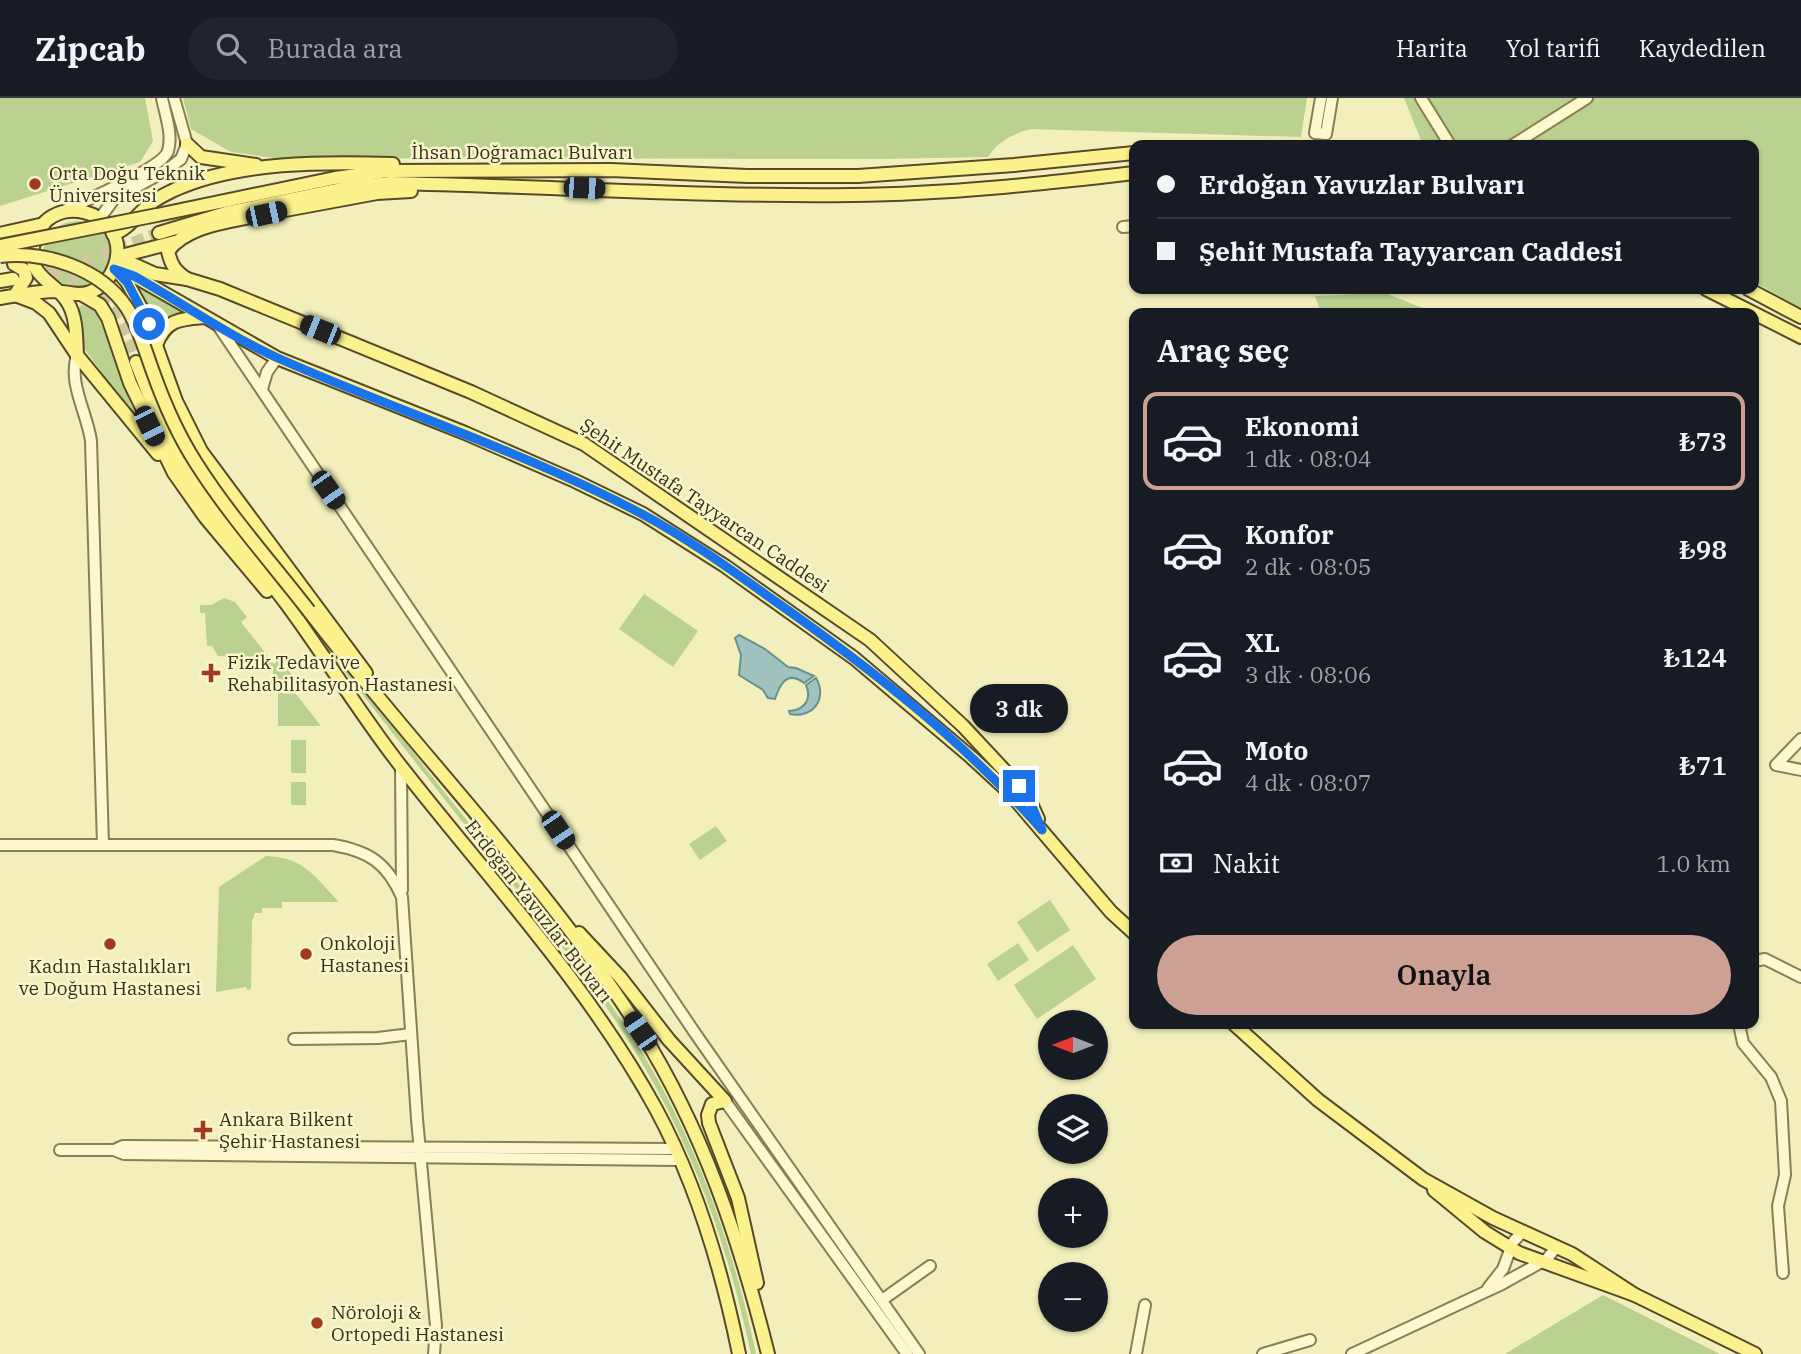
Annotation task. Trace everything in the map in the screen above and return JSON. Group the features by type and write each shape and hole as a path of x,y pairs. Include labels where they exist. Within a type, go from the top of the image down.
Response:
{"main road":[{"path":"187,144 195,153 211,160 274,166"},
{"name":"İhsan Doğramacı Bulvarı","path":"0,246 386,171 611,170 747,176 858,176 975,169 1129,154"},
{"path":"113,234 125,228 149,204 176,189 235,172 274,166 358,163 519,170"},
{"name":"İhsan Doğramacı Bulvarı","path":"159,233 226,213 357,186 390,183 768,195 854,195 1003,188 1129,174"},
{"path":"0,298 58,291 81,294 99,287 115,263 176,242 212,225 377,192 505,186"},
{"path":"0,234 44,224 63,212 82,211 100,218 113,234 115,263"},
{"path":"0,266 14,264 27,254 44,224"},
{"path":"176,242 169,251 170,263 187,279"},
{"path":"34,245 34,261 40,276 58,291 70,306 74,318 77,355"},
{"name":"Erdoğan Yavuzlar Bulvarı","path":"0,256 30,255 65,263 90,275 120,300 136,325 167,408 196,464 372,692 536,887 635,1023 684,1109 723,1199 768,1354"},
{"name":"Şehit Mustafa Tayyarcan Caddesi","path":"115,263 220,289 458,387 576,439 870,640 939,702 1011,778 1029,799 1042,830"},
{"name":"Şehit Mustafa Tayyarcan Caddesi","path":"115,263 277,358 536,463 643,514 725,566 854,658 1009,791 1111,912 1129,928"},
{"name":"Erdoğan Yavuzlar Bulvarı","path":"115,263 138,301 182,415 209,464 333,626 417,745"},
{"path":"14,264 24,270 26,278 15,295"},
{"name":"Erdoğan Yavuzlar Bulvarı","path":"81,294 100,305 108,318 130,383 174,473 205,517 331,667"},
{"path":"1716,294 1744,308"},
{"path":"1757,294 1801,317"},
{"path":"15,295 36,303 49,313 77,355 174,473"},
{"path":"108,318 119,301 138,301"},
{"path":"1759,316 1801,337"},
{"path":"156,345 170,324 184,319 211,321"},
{"name":"Erdoğan Yavuzlar Bulvarı","path":"136,362 165,432 188,474 289,607 401,766 594,1011 641,1084 677,1154 713,1249 739,1354"},
{"path":"854,658 870,640"},
{"path":"536,887 620,977 669,1040 724,1101 712,1104 708,1115 709,1123 734,1186 748,1235 768,1354"},
{"path":"1240,1029 1318,1100 1423,1179 1468,1220 1510,1248 1542,1263 1558,1266 1634,1295 1755,1354"},
{"path":"1423,1179 1493,1218 1556,1247 1596,1269 1634,1295"}],"street":[{"path":"100,218 114,199 176,164 185,152 187,144 174,98"},
{"path":"1421,98 1447,140"},
{"path":"1521,140 1587,98"},
{"path":"63,212 160,161 168,149 169,132 164,99"},
{"path":"169,132 183,127"},
{"path":"211,321 262,389 302,453 695,1033 919,1354"},
{"path":"77,355 73,373 87,417 91,441 103,845"},
{"path":"262,389 267,372 277,358"},
{"path":"1801,739 1776,765 1801,770"},
{"path":"401,766 402,897 436,1326 434,1354"},
{"path":"0,845 333,845 358,849 377,861 394,880 402,897"},
{"path":"1759,960 1765,959 1801,977"},
{"path":"1740,1029 1743,1043 1771,1077 1781,1101 1785,1175 1778,1206 1783,1273"},
{"path":"294,1039 378,1038 411,1034"},
{"path":"724,1101 907,1354"},
{"path":"60,1150 114,1150 123,1146 421,1153 677,1154"},
{"path":"1483,1293 1503,1269 1510,1248 1523,1231"},
{"path":"1352,1354 1542,1263 1553,1254 1556,1247"},
{"path":"882,1300 930,1266"},
{"path":"1136,1354 1145,1305"},
{"path":"1263,1354 1310,1340"}],"green space":[{"path":"0,98 145,98 153,141 140,162 0,206"},
{"path":"183,98 1307,98 1301,137 1031,129 1007,139 988,157 882,159 275,158 231,152 191,129"},
{"path":"1404,98 1801,98 1801,308 1759,285 1759,140 1421,140"},
{"path":"70,221 84,221 96,226 106,236 111,255 106,274 96,284 84,289 70,289 58,284 48,274 43,262 43,248 48,236 58,226"},
{"path":"135,283 186,312 168,318 159,327"},
{"path":"1388,294 1422,308 1319,308 1315,296"},
{"path":"81,305 93,309 104,322 114,360 135,414 133,415 83,347 78,308"},
{"path":"644,594 698,631 673,667 619,629"},
{"path":"224,598 235,602 247,617 241,622 274,664 280,659 292,675 285,680 321,726 278,726 278,692 275,691 273,670 237,669 237,657 218,656 212,646 207,646 205,613 200,613 200,605 211,605"},
{"path":"301,609 567,944 649,1064 689,1143 706,1184 735,1268 756,1354 751,1354 724,1250 687,1150 637,1055 578,968 298,612"},
{"path":"291,740 306,740 306,773 291,773"},
{"path":"291,782 306,782 306,805 291,805"},
{"path":"716,826 727,841 700,860 689,844"},
{"path":"266,856 299,864 315,876 339,902 282,902 282,908 262,908 262,913 255,913 252,921 251,989 247,990 246,987 216,992 219,887"},
{"path":"1050,900 1070,930 1037,952 1017,922"},
{"path":"1018,943 1029,960 998,981 987,964"},
{"path":"1073,945 1096,979 1050,1010 1038,1010 1037,1019 1014,985"},
{"path":"1603,1295 1720,1354 1505,1354"}],"water":[{"path":"739,635 765,649 788,667 814,676 804,683 789,678 779,688 775,699 768,698 763,690 739,675 741,655 735,638"},
{"path":"816,678 820,693 816,705 805,713 790,714 789,711 806,703 806,685"}],"tunnel":[{"path":"30,275 78,264 159,233"},
{"path":"50,272 84,287 106,305 122,328 136,362"}],"place":[{"name":"Orta Doğu Teknik Üniversitesi","path":"35,184"},
{"name":"Fizik Tedavi ve Rehabilitasyon Hastanesi","path":"211,673"},
{"name":"Kadın Hastalıkları ve Doğum Hastanesi","path":"110,944"},
{"name":"Onkoloji Hastanesi","path":"306,954"},
{"name":"Ankara Bilkent Şehir Hastanesi","path":"203,1130"},
{"name":"Nöroloji & Ortopedi Hastanesi","path":"317,1323"}],"route":[{"path":"149,324 127,282 114,269 134,276 277,358 536,463 643,514 725,566 854,658 918,710 1009,791 1042,830 1029,799 1019,786"}]}
